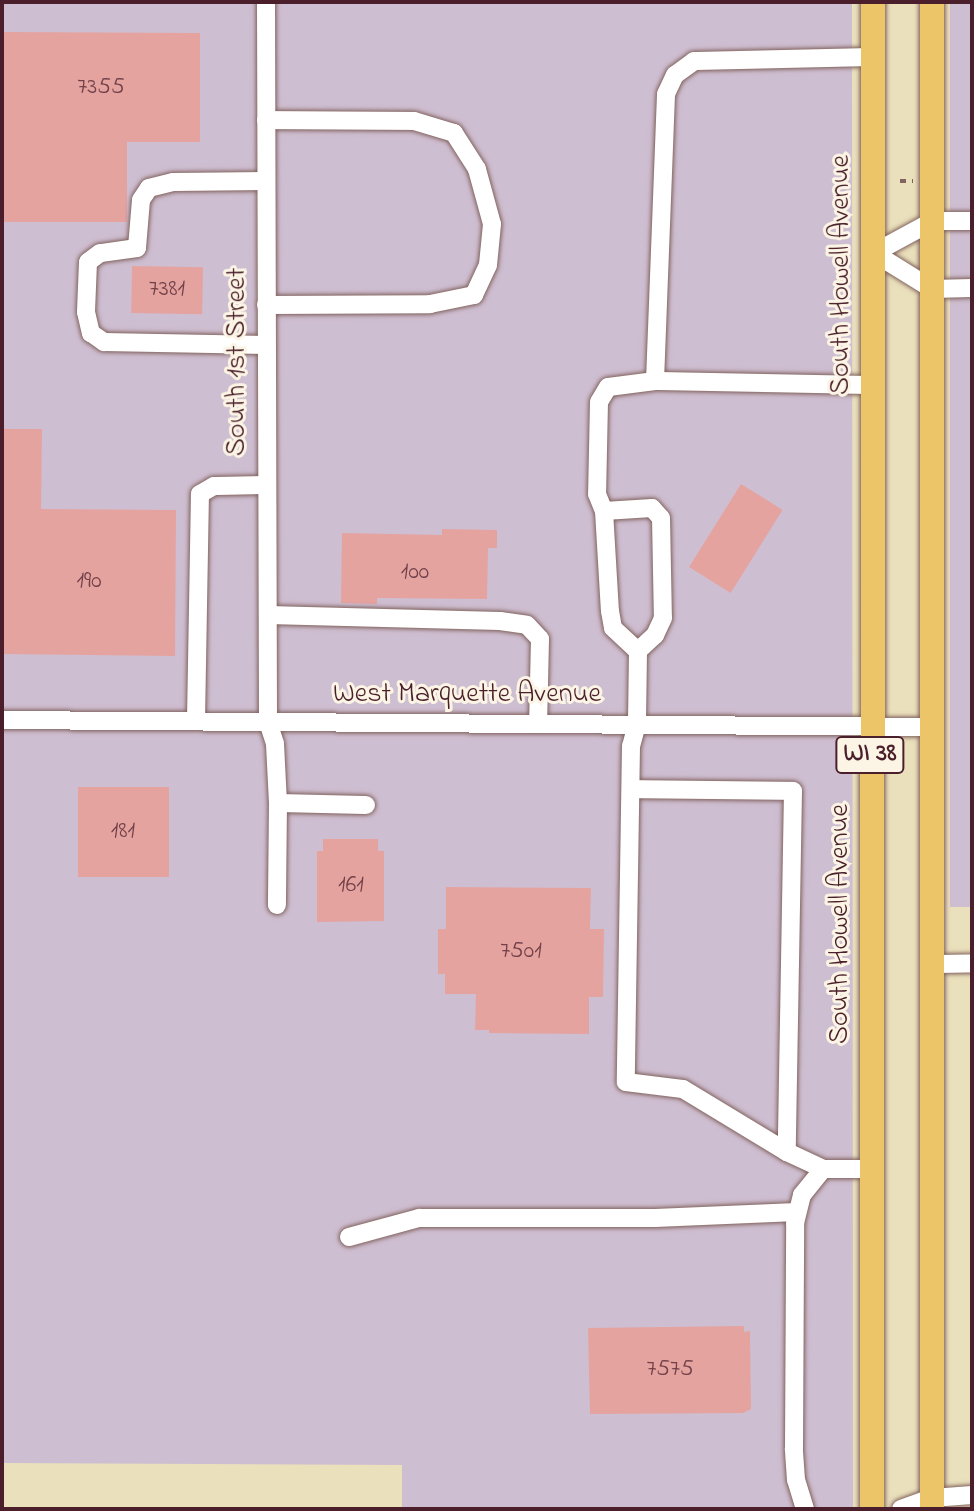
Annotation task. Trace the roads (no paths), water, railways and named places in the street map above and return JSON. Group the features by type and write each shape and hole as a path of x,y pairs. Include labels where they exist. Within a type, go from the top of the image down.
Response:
{"main road":[{"name":"South Howell Avenue","path":"872,1509 870,726 873,2"},
{"name":"WI 38","path":"932,2 932,1503"}],"street":[{"name":"South 1st Street","path":"266,2 268,722 275,744 278,803 277,905"},
{"path":"655,381 666,94 675,75 694,61 873,57"},
{"path":"266,120 414,121 454,133 477,169 492,224 488,265 474,295 430,304 266,305"},
{"path":"266,181 173,182 149,188 141,200 137,248 100,253 88,262 86,312 91,333 104,342 266,345"},
{"path":"972,221 933,221 874,253 932,289 972,288"},
{"path":"638,651 613,628 604,511 597,494 599,402 608,387 655,381 872,385"},
{"path":"196,721 200,494 214,486 267,485"},
{"path":"604,511 652,508 661,518 663,618 655,635 638,651 637,724 631,746 626,1082 683,1089 787,1152 823,1169 871,1169"},
{"path":"268,615 500,621 527,625 540,639 538,724"},
{"name":"West Marquette Avenue","path":"2,720 932,727"},
{"path":"631,789 793,791 787,1152"},
{"path":"278,803 366,805"},
{"path":"933,964 972,963"},
{"path":"805,1509 796,1480 794,1448 797,1212 802,1195 823,1169"},
{"path":"349,1237 419,1218 655,1218 797,1212"},
{"path":"901,1509 972,1495"}]}
